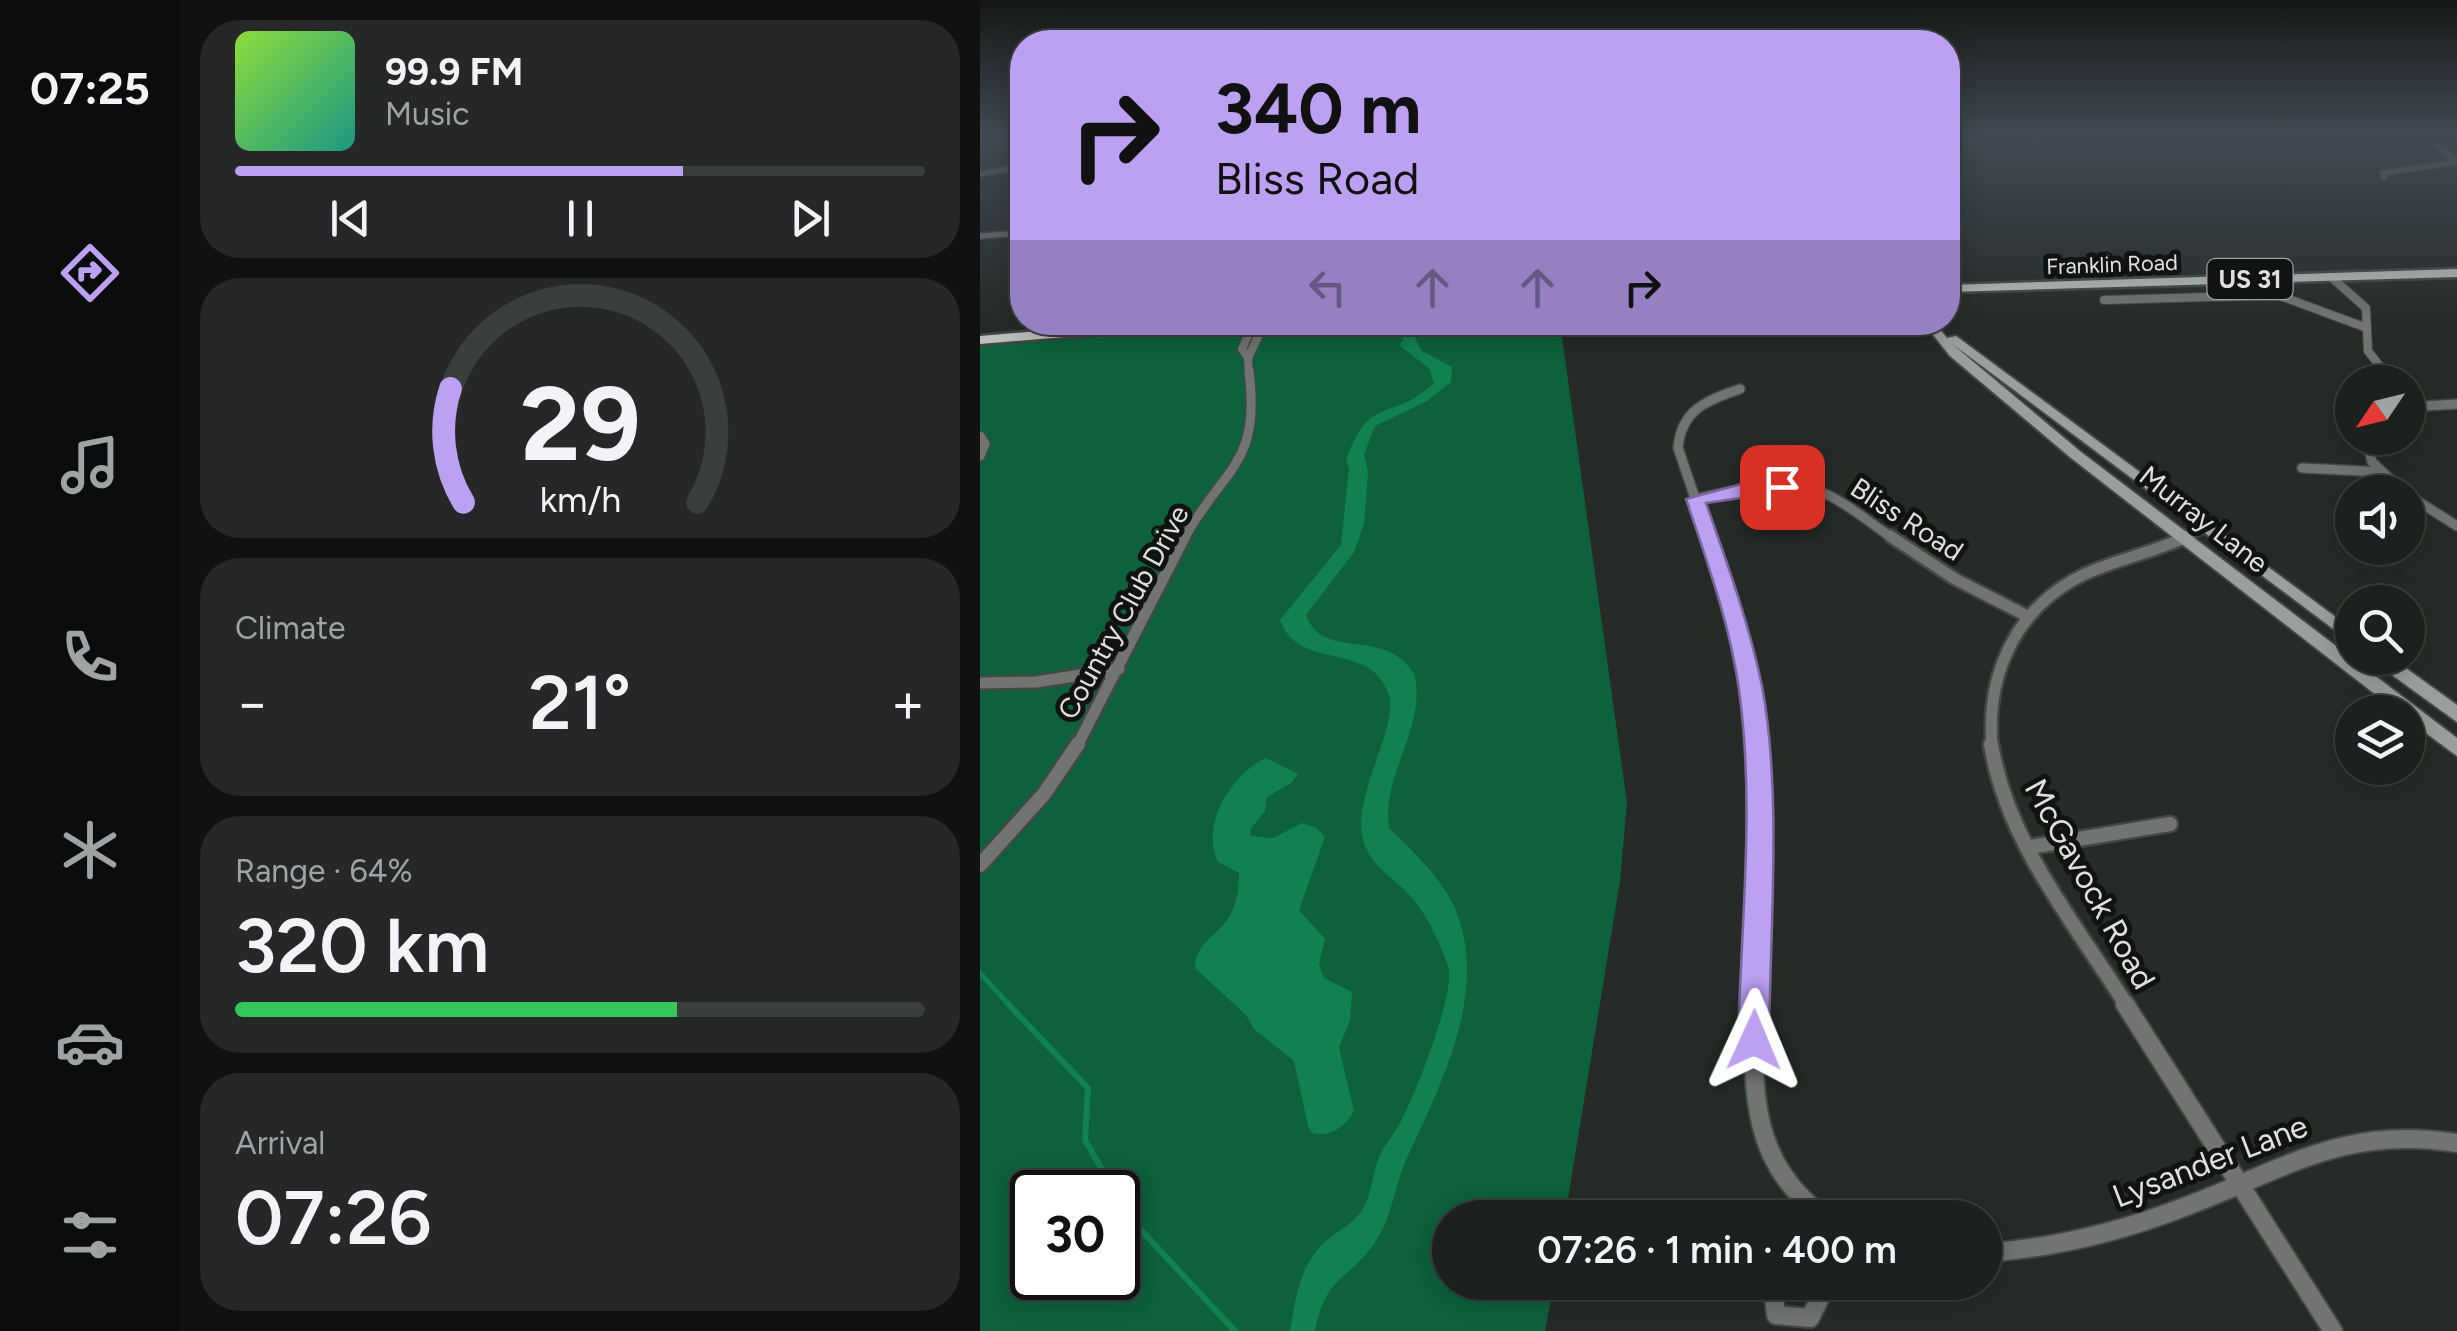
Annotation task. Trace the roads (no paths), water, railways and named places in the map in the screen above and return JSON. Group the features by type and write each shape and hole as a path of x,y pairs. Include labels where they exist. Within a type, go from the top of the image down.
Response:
{"main road":[{"name":"Franklin Road","path":"1960,288 2457,273"},
{"path":"980,340 1041,335"},
{"name":"Murray Lane","path":"1943,335 1982,379 2457,748"},
{"name":"Murray Lane","path":"1948,335 2335,624"},
{"path":"2403,675 2457,716"}],"street":[{"path":"980,236 1010,234"},
{"path":"2330,276 2366,308 2368,351 2379,365"},
{"path":"2104,300 2278,295 2367,328"},
{"name":"Country Club Drive","path":"980,865 1010,839 1048,790 1119,669 1185,538 1250,437 1253,412 1248,358 1242,349 1248,335"},
{"path":"1248,358 1259,335"},
{"path":"1740,389 1687,412 1678,426 1678,448 1734,613 1751,690 1757,774 1753,1078 1759,1129 1798,1200"},
{"path":"2425,404 2457,404"},
{"path":"980,436 984,444 980,456"},
{"path":"2370,455 2385,475"},
{"path":"2302,468 2382,472"},
{"name":"Bliss Road","path":"1695,499 1745,488 1782,487 1826,494 1955,578 2027,616"},
{"path":"2425,506 2457,526"},
{"name":"McGavock Road","path":"2205,528 2184,539 2090,570 2027,616 2005,648 1992,689 1994,762 2030,847 2332,1331"},
{"path":"980,684 1036,682 1119,669"},
{"path":"2030,847 2170,824"},
{"name":"Lysander Lane","path":"2002,1253 2026,1252 2132,1227 2240,1186 2311,1152 2359,1140 2412,1134 2457,1143"},
{"path":"1774,1300 1776,1315 1810,1318 1819,1300"}],"waterway":[{"path":"980,973 1010,1006"},
{"path":"1008,1004 1088,1088 1085,1140 1102,1170"},
{"path":"1140,1229 1235,1331"}]}
